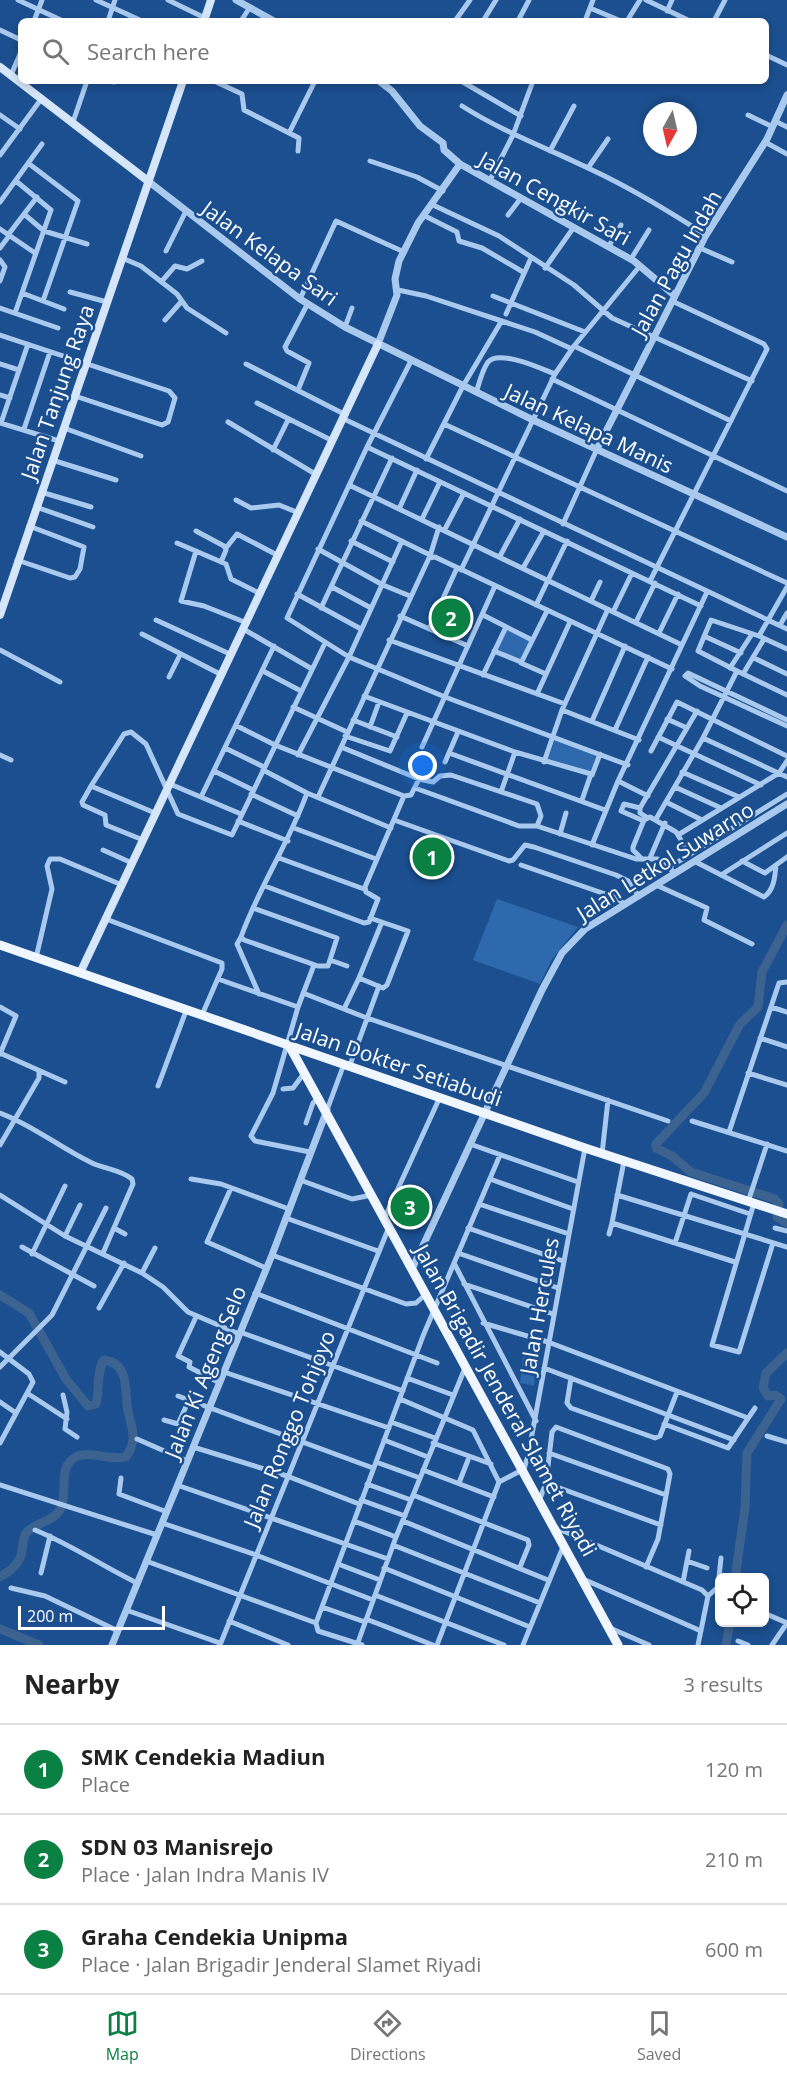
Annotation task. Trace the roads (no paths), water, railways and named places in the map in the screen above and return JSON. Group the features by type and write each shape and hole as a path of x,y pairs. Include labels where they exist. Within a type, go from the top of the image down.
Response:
{"main road":[{"path":"204,18 211,0"},
{"path":"0,67 18,80"},
{"path":"23,84 148,181"},
{"name":"Jalan Tanjung Raya","path":"0,615 182,84"},
{"path":"80,973 155,813 262,595 378,344"},
{"name":"Jalan Dokter Setiabudi","path":"0,945 602,1154 751,1200 781,1212"},
{"name":"Jalan Brigadir Jenderal Slamet Riyadi","path":"287,1046 327,1110 465,1368 524,1469 539,1501 618,1645"}],"street":[{"path":"18,0 56,18"},
{"path":"35,18 42,0"},
{"path":"96,0 135,18"},
{"path":"109,18 115,0"},
{"path":"168,0 202,18"},
{"path":"236,0 269,18"},
{"path":"456,18 470,0"},
{"path":"485,18 496,0"},
{"path":"520,18 529,0"},
{"path":"586,18 594,0"},
{"path":"629,18 640,0"},
{"path":"645,0 683,18"},
{"path":"667,11 672,0"},
{"path":"716,18 725,0"},
{"path":"243,18 250,6"},
{"path":"590,8 614,18"},
{"path":"0,30 18,39"},
{"path":"769,56 787,65"},
{"path":"11,75 18,59"},
{"path":"73,122 86,84"},
{"path":"220,84 242,94 244,110 298,138 298,151"},
{"path":"289,133 313,84"},
{"path":"378,344 398,290 396,271 404,252 423,215 433,206 460,164 444,150 442,143 420,126 395,95 382,84"},
{"path":"466,84 521,116"},
{"path":"490,180 513,135 531,84"},
{"name":"Jalan Pagu Indah","path":"597,449 706,235 765,142 787,95"},
{"path":"0,155 42,98"},
{"path":"462,106 513,135 636,192 706,235"},
{"path":"550,151 574,106"},
{"path":"748,114 787,127"},
{"path":"0,115 20,129"},
{"path":"588,168 608,139"},
{"path":"765,142 787,154"},
{"path":"0,202 42,144"},
{"path":"370,161 417,177 443,191"},
{"path":"28,163 78,201 43,301"},
{"name":"Jalan Cengkir Sari","path":"460,164 633,260 673,298"},
{"path":"15,313 51,210 16,181"},
{"name":"Jalan Kelapa Sari","path":"148,181 307,304 378,344"},
{"path":"0,248 37,197"},
{"path":"508,215 520,198"},
{"path":"433,206 499,236 574,285 604,313 752,381"},
{"path":"166,251 186,211"},
{"path":"24,214 44,231 87,244"},
{"path":"423,215 457,232 459,241 482,248 523,272"},
{"path":"300,299 336,221 404,252"},
{"path":"609,246 621,225"},
{"path":"545,268 574,227"},
{"path":"0,229 35,253"},
{"path":"633,260 649,230"},
{"path":"700,248 732,262"},
{"path":"122,258 141,266 162,281 177,294 182,302 226,333"},
{"path":"506,314 531,258"},
{"path":"0,261 5,267 0,281"},
{"path":"162,281 175,266 187,269 202,261"},
{"path":"429,629 494,505 554,377 573,348 604,313 639,267"},
{"path":"398,290 426,296 535,332 635,374 731,421"},
{"path":"70,292 107,302"},
{"path":"22,293 64,309"},
{"path":"494,296 585,333"},
{"path":"636,622 657,566 752,381 766,347 673,298"},
{"path":"165,320 182,302"},
{"path":"298,390 309,363 287,351 285,347 307,304"},
{"path":"0,308 58,328"},
{"path":"345,327 352,308"},
{"path":"426,459 462,386 501,322"},
{"path":"0,335 174,394 175,398 169,420 164,424 75,396"},
{"name":"Jalan Kelapa Manis","path":"378,344 533,420 787,537"},
{"path":"28,345 1,423 59,441"},
{"path":"24,429 50,352"},
{"path":"476,393 488,363 494,359 519,360 616,410 787,491"},
{"path":"411,361 367,447 287,618 349,657 445,697 628,765"},
{"path":"0,364 19,370"},
{"path":"246,364 426,459 787,629"},
{"path":"0,395 10,398"},
{"path":"257,403 333,441"},
{"path":"273,450 288,420"},
{"path":"228,422 317,475"},
{"path":"444,424 787,585 759,636 754,658 743,674"},
{"path":"64,428 141,456"},
{"path":"367,447 494,505 701,606"},
{"path":"562,524 597,449"},
{"path":"321,608 392,458"},
{"path":"52,460 116,480"},
{"path":"399,509 417,470"},
{"path":"422,519 440,482"},
{"path":"349,485 682,645"},
{"path":"41,492 91,507"},
{"path":"318,797 426,560 442,528 464,493"},
{"path":"236,500 251,508 279,505 299,513"},
{"path":"36,507 93,527"},
{"path":"500,556 520,519"},
{"path":"362,521 429,556 672,669"},
{"path":"17,560 70,578 75,577 80,569 84,548 29,526"},
{"path":"196,531 213,538 226,548"},
{"path":"523,568 544,531"},
{"path":"221,562 226,548 237,534 279,556"},
{"path":"351,541 393,562"},
{"path":"298,755 349,657 402,541"},
{"path":"536,605 567,542"},
{"path":"177,543 228,566 231,579 262,595"},
{"path":"318,549 383,585 410,596"},
{"path":"196,551 181,601 204,606 246,626 312,669"},
{"path":"544,762 564,707 598,634 632,573"},
{"path":"591,601 600,582"},
{"path":"423,747 495,586"},
{"path":"332,587 371,608"},
{"path":"592,845 618,781 628,765 707,592"},
{"path":"297,594 361,630"},
{"path":"659,633 678,594"},
{"path":"521,662 547,611"},
{"path":"780,625 787,613"},
{"path":"483,615 532,640"},
{"path":"400,616 468,646"},
{"path":"787,649 712,619 699,652 787,696"},
{"path":"156,620 232,655"},
{"path":"537,694 570,622"},
{"path":"483,675 506,627"},
{"path":"142,634 222,675"},
{"path":"704,636 741,653"},
{"path":"730,668 741,653 759,636"},
{"path":"389,640 537,694 592,721 639,740"},
{"path":"142,840 106,825 107,817 83,805 82,802 124,734 129,732 146,744 182,817 232,835 325,643"},
{"path":"201,797 274,646"},
{"path":"592,721 625,646"},
{"path":"0,650 60,682"},
{"path":"494,651 546,674"},
{"path":"169,677 180,655"},
{"path":"615,730 648,657"},
{"path":"754,658 787,674"},
{"path":"263,670 302,691"},
{"path":"656,819 703,738 737,671"},
{"path":"787,720 725,695 688,674 685,676 787,726"},
{"path":"364,696 407,714 515,752 592,775"},
{"path":"370,727 379,702"},
{"path":"651,751 675,702 787,756"},
{"path":"293,707 346,734 390,751 407,714"},
{"path":"646,819 640,813 640,808 697,711"},
{"path":"667,719 687,728"},
{"path":"352,720 398,737"},
{"path":"237,726 298,755 404,796 411,795 419,779"},
{"path":"445,762 458,732"},
{"path":"658,737 761,785"},
{"path":"703,738 787,777"},
{"path":"341,747 419,779 433,782 440,776 451,775 537,804 541,816 537,826"},
{"path":"225,748 308,793 391,828"},
{"path":"501,792 515,752"},
{"path":"448,753 605,810"},
{"path":"582,800 600,754"},
{"path":"0,755 11,760"},
{"path":"678,835 779,773 787,760"},
{"path":"214,771 298,816"},
{"path":"682,772 739,797"},
{"path":"618,781 648,796"},
{"path":"91,786 155,813"},
{"path":"168,787 201,797 241,814"},
{"path":"675,787 721,808"},
{"path":"415,788 519,826 537,826 642,859 658,859 675,873"},
{"path":"259,994 237,944 288,841 308,793"},
{"path":"668,868 787,794"},
{"path":"364,889 404,796"},
{"path":"666,802 702,820"},
{"path":"640,808 624,804 621,811 646,819 656,819 665,824 678,835 689,854"},
{"name":"Jalan Letkol Suwarno","path":"413,1267 484,1112 562,953 585,929 787,804"},
{"path":"560,834 566,813"},
{"path":"642,859 633,850 646,819"},
{"path":"394,820 509,861 513,860 525,845 534,847 616,875 628,881 638,895"},
{"path":"238,821 288,841"},
{"path":"651,858 665,824"},
{"path":"294,828 376,859"},
{"path":"721,875 787,833"},
{"path":"103,850 132,863"},
{"path":"265,886 364,923 369,922 378,898 364,889 279,858"},
{"path":"36,958 52,889 47,866 50,859 60,859 122,885"},
{"path":"742,861 762,873 786,859"},
{"path":"694,861 764,897 775,879 776,865"},
{"path":"521,865 617,898 624,904"},
{"path":"656,885 707,908 704,920 752,944"},
{"path":"241,937 314,965 326,967 330,960 337,938 253,908"},
{"path":"359,978 379,986 387,985 408,931 370,918"},
{"path":"106,919 218,960 223,967 202,1015"},
{"path":"344,1009 381,922"},
{"path":"330,960 347,966"},
{"path":"310,1152 255,1141 252,1138 273,1093 298,1007 314,965"},
{"path":"218,979 298,1007"},
{"path":"729,1132 779,983 787,982"},
{"path":"327,1110 379,986"},
{"path":"303,993 367,1018 668,1121"},
{"path":"0,1007 16,1016 0,1053 64,1083"},
{"path":"771,1007 787,1012"},
{"path":"158,1086 186,1011"},
{"path":"760,1038 787,1047"},
{"path":"0,1145 39,1078 39,1072"},
{"path":"283,1089 292,1088 304,1072"},
{"path":"748,1073 787,1085"},
{"name":"Jalan Ronggo Tohjoyo","path":"220,1644 333,1366 378,1251 387,1221 440,1096"},
{"path":"306,1123 313,1103 319,1097"},
{"path":"602,1154 608,1100"},
{"name":"Jalan Ki Ageng Selo","path":"112,1645 272,1255 327,1110"},
{"path":"0,1113 15,1118 72,1152 132,1179 133,1184 103,1253"},
{"path":"692,1121 787,1151"},
{"path":"470,1144 578,1182"},
{"path":"766,1144 753,1188 750,1214 712,1346 738,1352 773,1243"},
{"name":"Jalan Hercules","path":"524,1469 536,1421 553,1314 585,1148"},
{"path":"465,1368 384,1568 359,1645 318,1631 316,1623 330,1583 407,1378 500,1155"},
{"path":"609,1234 624,1161"},
{"path":"191,1179 221,1184 289,1209"},
{"path":"490,1179 573,1209"},
{"path":"300,1180 352,1199 373,1194"},
{"path":"32,1254 65,1186"},
{"path":"231,1188 207,1242 266,1268"},
{"path":"675,1243 691,1194 750,1214"},
{"path":"617,1195 743,1236 787,1247"},
{"path":"0,1196 65,1236 142,1273 165,1290 183,1309 196,1317 403,1391"},
{"path":"479,1204 569,1234"},
{"path":"65,1236 80,1205"},
{"path":"0,1367 52,1315 106,1208"},
{"path":"286,1218 378,1251"},
{"path":"612,1223 735,1262"},
{"path":"114,1228 125,1234"},
{"path":"468,1228 563,1262"},
{"path":"775,1228 787,1231"},
{"path":"22,1247 94,1286"},
{"path":"142,1273 155,1248"},
{"path":"459,1253 558,1288"},
{"path":"272,1255 409,1305 426,1293"},
{"path":"99,1308 124,1263"},
{"path":"455,1265 483,1323 536,1421"},
{"path":"464,1284 553,1314"},
{"path":"255,1293 437,1363"},
{"path":"196,1317 178,1356 190,1362 189,1367 220,1383"},
{"path":"483,1323 548,1342 748,1418"},
{"path":"0,1352 32,1378 32,1386 0,1443"},
{"path":"544,1368 734,1440"},
{"path":"224,1372 388,1428"},
{"path":"407,1378 453,1395"},
{"path":"571,1378 567,1401 571,1408 655,1438 660,1436 677,1392"},
{"path":"27,1393 67,1419"},
{"path":"178,1396 302,1442 420,1478"},
{"path":"55,1410 63,1398 67,1419 65,1429 77,1437"},
{"path":"322,1606 435,1645 475,1548 499,1482 475,1432 400,1399"},
{"path":"164,1420 178,1424 189,1400"},
{"path":"0,1402 16,1413"},
{"path":"532,1414 538,1406"},
{"path":"664,1424 728,1448 755,1408"},
{"path":"391,1422 491,1464"},
{"path":"539,1501 546,1483 552,1430 560,1428 668,1469 670,1473 661,1525 646,1567"},
{"path":"767,1436 787,1442"},
{"path":"137,1439 187,1461"},
{"path":"384,1440 428,1457"},
{"path":"193,1447 287,1476 404,1518 548,1580"},
{"path":"549,1453 666,1495"},
{"path":"459,1483 468,1460"},
{"path":"499,1482 524,1469"},
{"path":"423,1470 494,1497"},
{"path":"121,1478 118,1493 166,1512"},
{"path":"546,1483 661,1525"},
{"path":"367,1484 529,1541 520,1567"},
{"path":"0,1485 156,1534"},
{"path":"177,1485 345,1542 388,1559"},
{"path":"354,1521 396,1537"},
{"path":"162,1523 446,1622 504,1645"},
{"path":"554,1527 715,1594"},
{"path":"35,1530 82,1551 107,1569 137,1583"},
{"path":"41,1573 50,1536"},
{"path":"393,1545 540,1603"},
{"path":"523,1645 564,1546"},
{"path":"683,1582 689,1551"},
{"path":"698,1645 710,1594 718,1587 721,1558"},
{"path":"146,1561 316,1623"},
{"path":"687,1561 707,1569"},
{"path":"338,1564 380,1580"},
{"path":"384,1568 530,1627"},
{"path":"583,1579 701,1631"},
{"path":"11,1588 45,1596 118,1631"},
{"path":"126,1610 220,1644"},
{"path":"769,1614 787,1623 772,1645"},
{"path":"229,1621 288,1645"},
{"path":"609,1628 649,1645"},
{"path":"738,1641 748,1645"}],"waterway":[{"path":"787,925 762,972 758,1007 740,1024 704,1093 656,1144 656,1148 672,1156 691,1172 775,1199 779,1204 777,1217 787,1223"},
{"path":"0,1295 29,1313 66,1379 88,1406 96,1404 100,1370 104,1360 119,1367 125,1380 133,1434 132,1445 126,1457 82,1455 70,1461 65,1473 61,1508 55,1516 27,1532 18,1561 12,1569 0,1577"},
{"path":"736,1573 745,1508 747,1453 781,1399 775,1395 768,1396 763,1388 766,1373 787,1353"},
{"path":"726,1645 729,1627"},
{"path":"0,1629 39,1645"}],"place":[{"name":"SDN 03 Manisrejo","path":"451,618"},
{"name":"SMK Cendekia Madiun","path":"432,857"},
{"name":"Graha Cendekia Unipma","path":"410,1207"}]}
